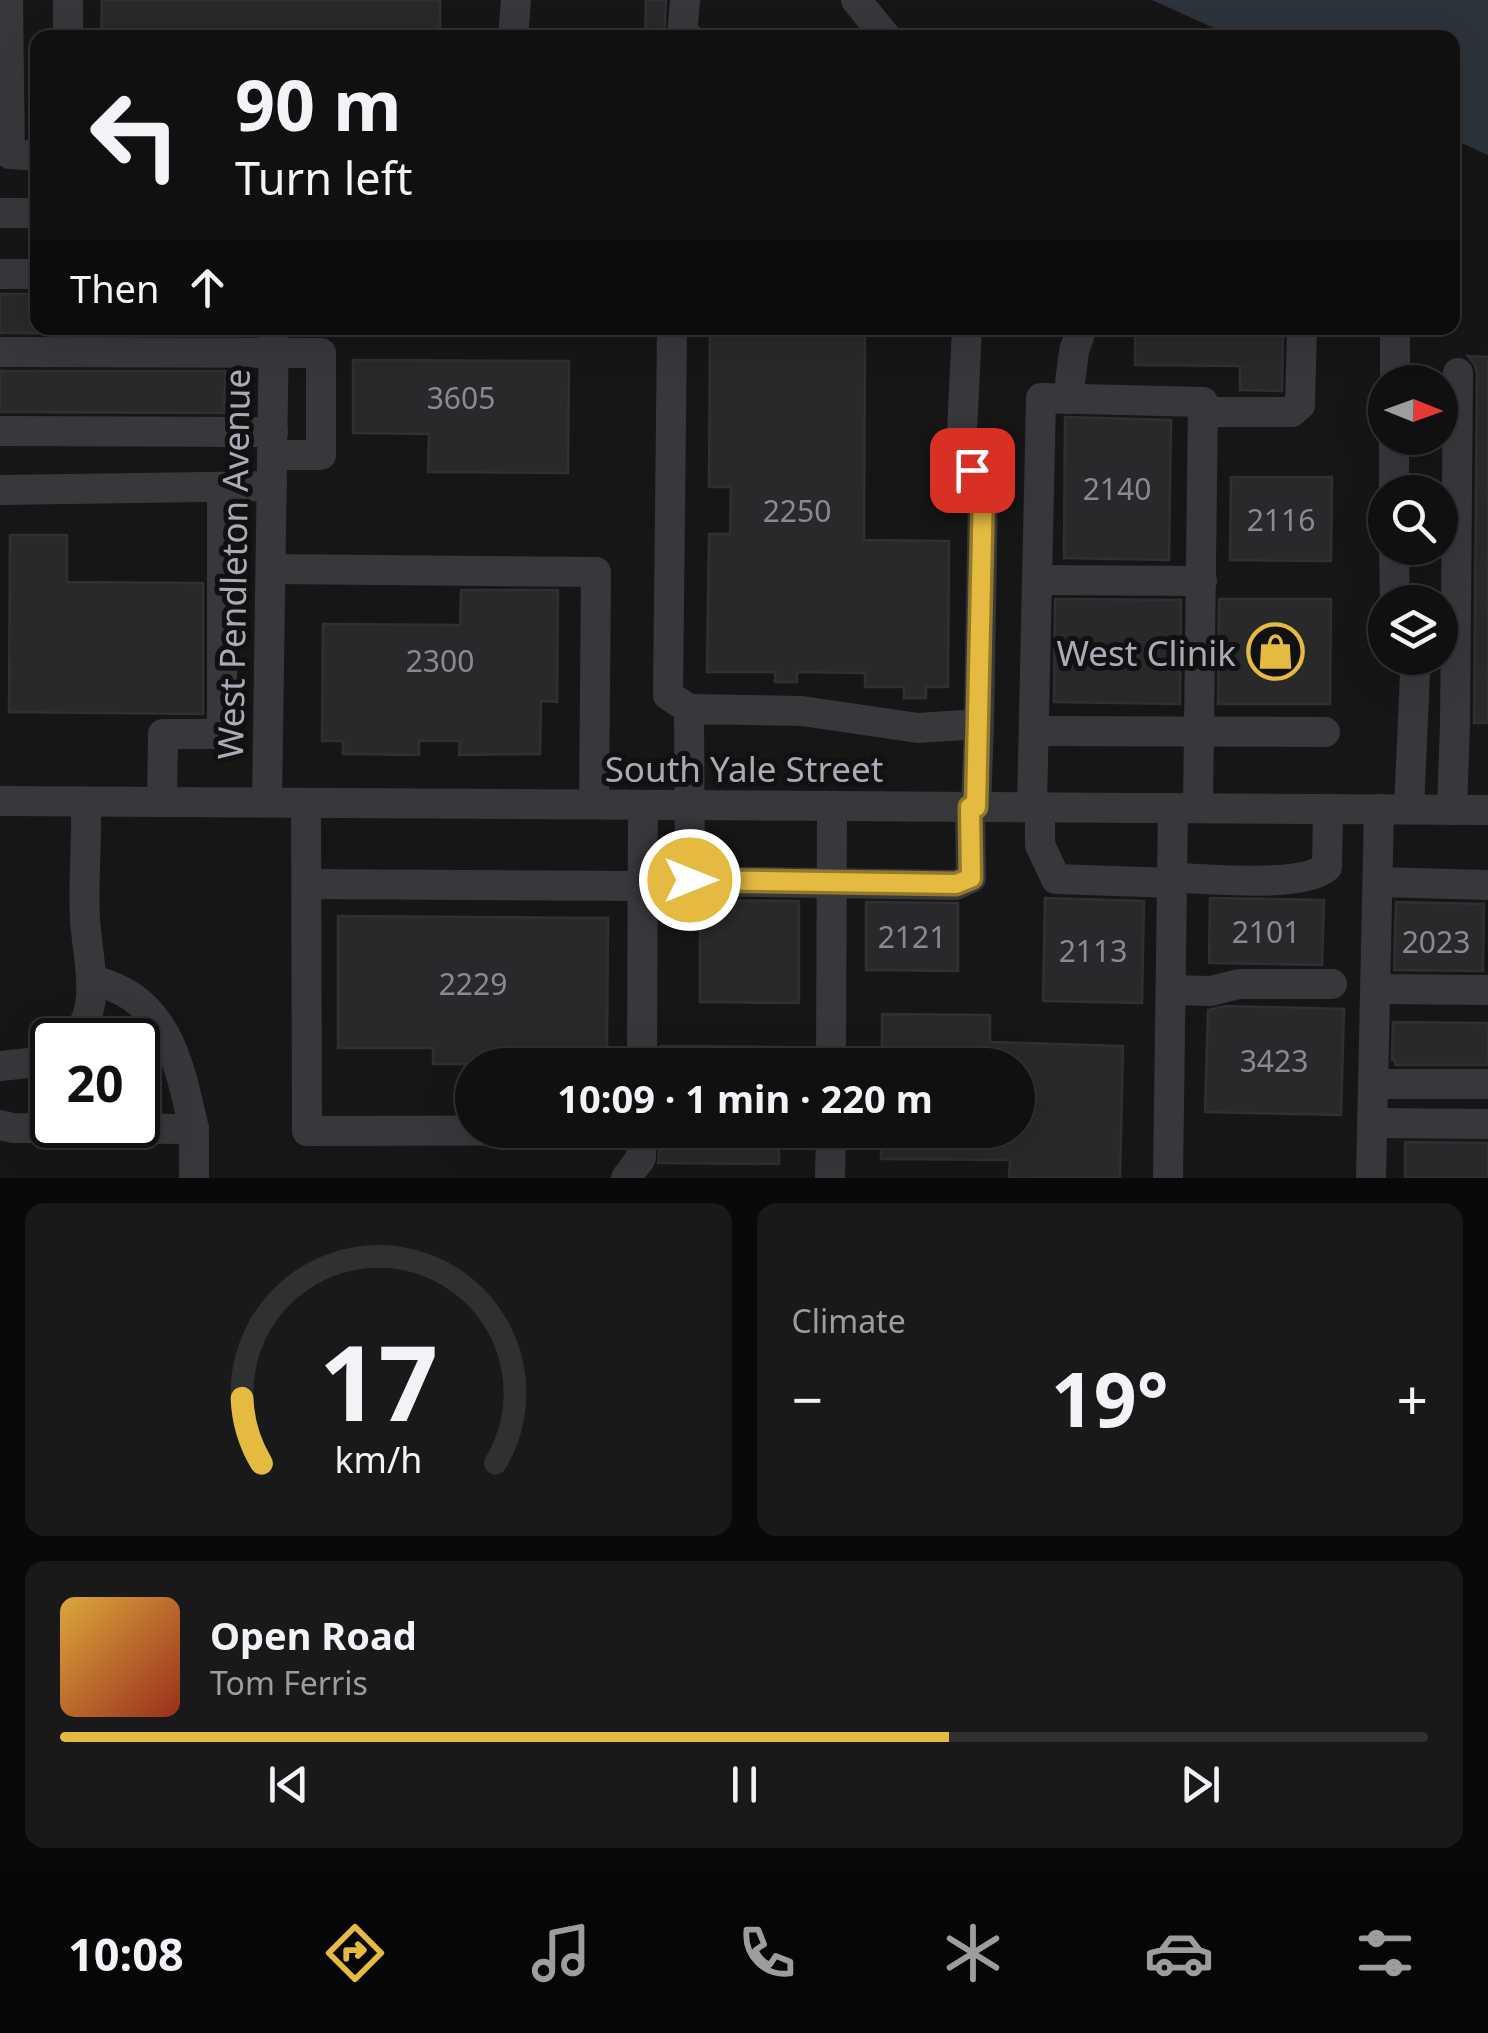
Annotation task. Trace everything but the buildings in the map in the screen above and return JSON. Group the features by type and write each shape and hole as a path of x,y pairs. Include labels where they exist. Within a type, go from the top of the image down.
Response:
{"street":[{"path":"8,0 10,154 30,155"},
{"path":"68,0 68,30"},
{"path":"513,30 516,0"},
{"path":"682,30 685,0"},
{"path":"856,0 881,30"},
{"path":"0,212 30,213"},
{"path":"0,274 30,274"},
{"path":"672,335 668,696 689,709 802,711 918,728 979,724"},
{"path":"689,709 690,880 956,884 971,878 979,724 983,490 961,451 966,335"},
{"path":"1068,399 1080,335"},
{"path":"1203,412 1292,412 1300,405 1302,335"},
{"path":"1394,365 1395,335"},
{"path":"0,352 274,340 322,353 322,455 273,444 0,430"},
{"name":"West Pendleton Avenue","path":"267,802 274,340"},
{"path":"1168,1178 1173,880 1200,732 1204,402 1041,398 1036,807 1040,846 1056,878 1173,880 1292,880 1318,874 1327,867 1328,809"},
{"path":"1452,810 1457,455"},
{"path":"0,490 272,486"},
{"path":"162,802 163,734 222,734 222,487"},
{"path":"272,570 596,572 594,804"},
{"path":"1037,580 1202,581"},
{"path":"1371,1178 1378,882 1415,675"},
{"path":"1034,731 1325,732"},
{"name":"South Yale Street","path":"0,801 1488,810"},
{"path":"86,802 85,919 92,980 86,1018"},
{"path":"306,803 307,1131 455,1132"},
{"path":"642,1048 643,805"},
{"path":"831,1048 832,806"},
{"path":"1378,882 1488,884"},
{"path":"307,900 644,886"},
{"path":"92,980 124,992 150,1012 175,1051 194,1129 194,1178"},
{"path":"1171,990 1211,991 1239,984 1332,984"},
{"path":"1376,989 1488,990"},
{"path":"0,1066 30,1062"},
{"path":"1374,1084 1488,1084"},
{"path":"1372,1123 1488,1124"},
{"path":"0,1125 194,1129"},
{"path":"626,1178 641,1158 641,1148"},
{"path":"830,1148 830,1178"}],"shaded area":[{"path":"1152,0 1488,0 1488,155 1460,142 1460,30 1218,30"}],"place":[{"name":"West Clinik","path":"1275,652"}],"route":[{"path":"690,880 956,884 971,878 970,807 976,807 979,724 983,490 972,470"}]}
